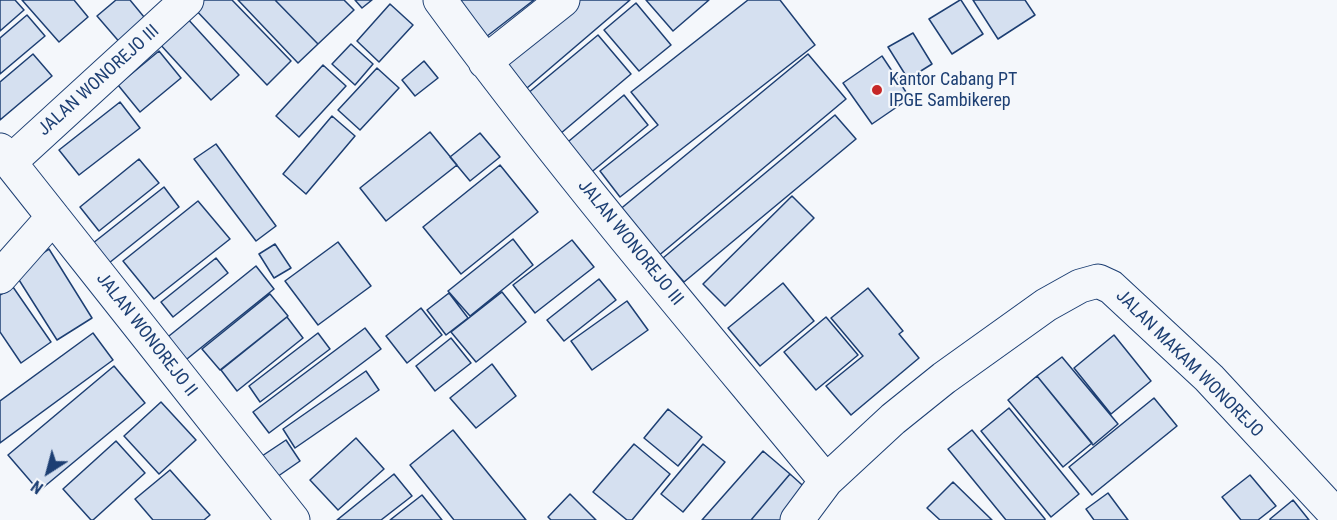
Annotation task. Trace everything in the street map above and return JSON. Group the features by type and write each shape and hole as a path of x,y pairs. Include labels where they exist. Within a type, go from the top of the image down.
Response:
{"street":[{"name":"JALAN WONOREJO III","path":"5,156 188,0"},
{"name":"JALAN WONOREJO III","path":"440,0 485,62 569,169 826,481"},
{"path":"485,62 563,0"},
{"name":"JALAN WONOREJO II","path":"5,156 293,520"},
{"path":"0,277 53,217"},
{"name":"JALAN MAKAM WONOREJO","path":"826,481 893,419 944,378 1046,305 1080,286 1098,281 1111,287 1209,378 1337,516"},
{"path":"798,520 826,481"}],"building":[{"path":"0,0 15,0 24,10 0,31"},
{"path":"22,0 74,0 88,17 59,42"},
{"path":"116,0 130,0 149,23 122,45 97,16"},
{"path":"198,0 232,0 291,61 267,85 192,6"},
{"path":"238,0 275,0 318,44 298,63"},
{"path":"275,0 344,0 354,10 318,44"},
{"path":"355,0 372,0 362,8"},
{"path":"451,0 534,0 482,40"},
{"path":"574,0 630,0 527,88 503,61"},
{"path":"646,0 709,0 673,31"},
{"path":"748,0 780,0 815,45 620,197 600,171 658,125 631,92"},
{"path":"960,0 983,34 952,54 929,19"},
{"path":"973,0 1025,0 1035,15 998,39"},
{"path":"636,3 671,45 639,71 604,30"},
{"path":"390,4 413,25 379,62 357,41"},
{"path":"27,15 45,36 0,74 0,38"},
{"path":"186,17 239,75 211,100 158,42"},
{"path":"913,33 932,64 908,79 888,47"},
{"path":"598,35 631,74 560,134 527,94"},
{"path":"351,44 373,64 355,85 332,64"},
{"path":"159,51 181,78 140,112 118,85"},
{"path":"33,54 52,76 0,120 0,82"},
{"path":"808,54 846,99 657,257 618,211"},
{"name":"Kantor Cabang PT IPGE Sambikerep","path":"882,56 910,98 872,124 843,83"},
{"path":"424,61 438,78 415,96 402,80"},
{"path":"323,65 346,86 299,137 276,116"},
{"path":"377,68 399,88 360,130 338,110"},
{"path":"624,95 648,125 588,175 563,146"},
{"path":"120,102 140,128 79,175 59,150"},
{"path":"835,115 856,139 684,282 663,258"},
{"path":"332,116 355,136 306,194 283,174"},
{"path":"430,132 457,165 386,221 360,188"},
{"path":"480,133 500,157 470,181 450,157"},
{"path":"216,144 276,226 256,241 194,159"},
{"path":"139,159 159,183 99,231 80,207"},
{"path":"500,165 538,212 461,274 423,227"},
{"path":"164,187 179,207 99,271 83,251"},
{"path":"792,196 814,218 725,306 703,284"},
{"path":"198,201 230,239 154,299 123,261"},
{"path":"513,239 533,265 470,316 448,291"},
{"path":"572,240 594,267 535,313 513,285"},
{"path":"338,242 371,286 318,325 285,281"},
{"path":"275,244 291,268 274,278 259,254"},
{"path":"49,249 92,318 57,340 14,272"},
{"path":"216,258 228,273 173,317 161,302"},
{"path":"256,266 274,289 177,367 159,344"},
{"path":"599,279 616,300 564,341 547,320"},
{"path":"783,283 814,321 760,366 728,328"},
{"path":"13,287 51,342 21,363 0,332 0,295"},
{"path":"868,288 903,331 899,334 919,358 851,415 826,386 863,356 831,318"},
{"path":"502,292 526,322 476,362 451,332"},
{"path":"449,293 468,318 446,335 427,310"},
{"path":"270,294 288,316 220,370 202,349"},
{"path":"627,301 648,330 592,370 571,341"},
{"path":"421,308 442,335 407,363 386,336"},
{"path":"287,317 303,338 237,391 221,370"},
{"path":"826,317 858,355 816,390 784,352"},
{"path":"365,328 381,349 269,433 253,412"},
{"path":"93,333 113,360 0,443 0,401"},
{"path":"318,333 330,349 260,402 249,386"},
{"path":"1114,335 1151,381 1111,414 1074,368"},
{"path":"451,338 471,363 435,391 416,366"},
{"path":"1062,357 1118,424 1093,445 1037,376"},
{"path":"492,364 516,396 476,428 450,398"},
{"path":"114,366 145,403 39,491 8,455"},
{"path":"366,371 379,390 295,448 283,429"},
{"path":"1037,376 1092,443 1063,467 1008,400"},
{"path":"1154,398 1177,426 1092,495 1069,467"},
{"path":"161,402 196,440 159,474 124,436"},
{"path":"1009,408 1079,494 1051,517 981,431"},
{"path":"668,409 702,437 678,466 644,438"},
{"path":"453,430 526,520 454,520 410,465"},
{"path":"972,430 1045,520 1006,520 948,449"},
{"path":"356,438 384,469 338,510 310,480"},
{"path":"286,440 300,461 274,479 259,458"},
{"path":"116,441 145,473 91,520 63,489"},
{"path":"634,444 670,474 632,520 627,520 593,492"},
{"path":"703,444 725,462 683,512 661,494"},
{"path":"763,451 790,474 751,520 702,520"},
{"path":"170,470 210,515 204,520 153,520 135,499"},
{"path":"394,474 412,496 381,520 337,520"},
{"path":"790,474 811,493 787,520 751,520"},
{"path":"1250,475 1276,506 1258,520 1241,520 1222,497"},
{"path":"953,482 992,520 940,520 927,508"},
{"path":"1108,493 1128,520 1094,520 1086,509"},
{"path":"570,494 596,520 551,520 548,517"},
{"path":"422,495 442,520 390,520"},
{"path":"1293,500 1309,520 1270,520 1270,519"}],"place":[{"name":"Kantor Cabang PT IPGE Sambikerep","path":"877,90"}]}
